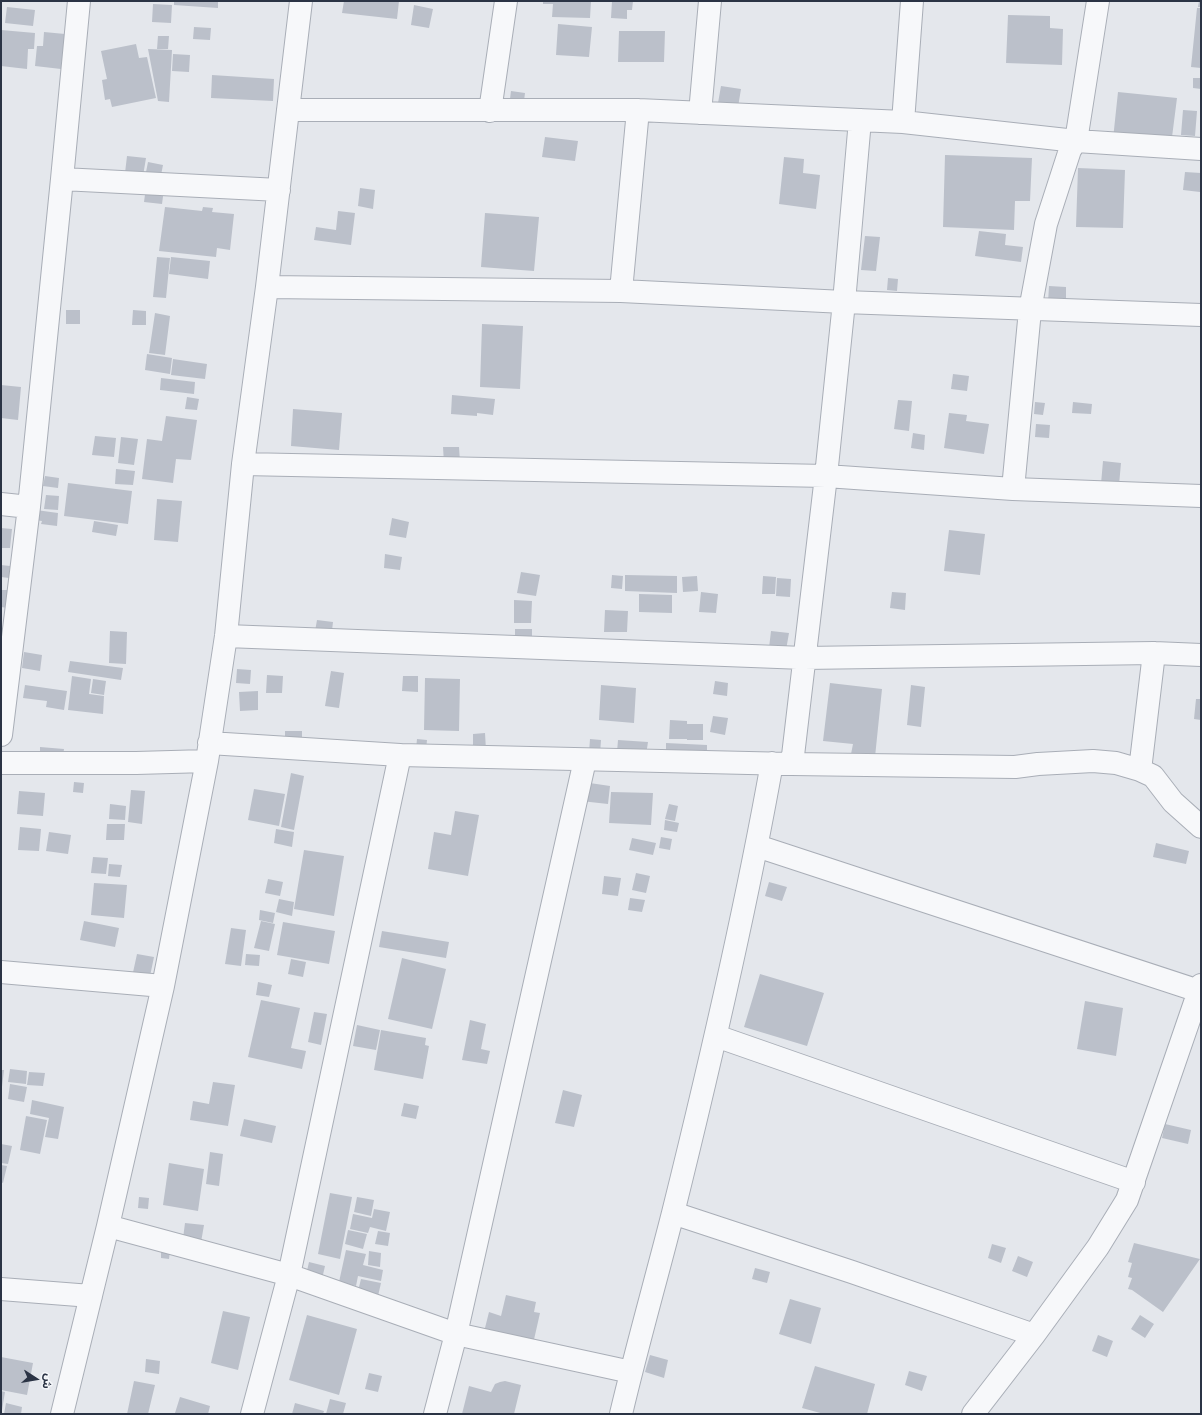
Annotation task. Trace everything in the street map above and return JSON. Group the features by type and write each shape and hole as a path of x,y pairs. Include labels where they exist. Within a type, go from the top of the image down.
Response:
{"street":[{"path":"1,735 29,507 79,1"},
{"path":"62,1414 108,1226 163,986 208,752 226,636 243,464 267,287 301,1"},
{"path":"490,111 506,1"},
{"path":"700,113 710,1"},
{"path":"903,122 912,1"},
{"path":"1014,489 1030,310 1046,224 1070,150 1076,141 1098,1"},
{"path":"288,110 638,110 903,122 1076,141 1201,149"},
{"path":"621,291 638,110"},
{"path":"621,1414 673,1213 716,1036 757,846 782,764 804,658 826,476 844,302 860,120"},
{"path":"62,179 278,190"},
{"path":"267,287 621,291 1030,310 1201,315"},
{"path":"243,464 826,476 1014,489 1201,496"},
{"path":"1,504 29,507"},
{"path":"226,636 804,658 1154,653 1201,655"},
{"path":"1140,770 1154,653"},
{"path":"1,762 136,763 208,752 782,764 1015,767 1038,764 1093,761 1116,763 1140,770 1153,776 1173,802 1201,828"},
{"path":"252,1414 289,1275 400,755"},
{"path":"435,1414 456,1334 585,760"},
{"path":"757,846 1200,988 1127,1200 1102,1240 1034,1335 974,1414"},
{"path":"1,972 163,986"},
{"path":"716,1036 1134,1182"},
{"path":"673,1213 852,1272 1034,1335"},
{"path":"108,1226 289,1275 456,1334 631,1372"},
{"path":"1,1288 91,1296"}],"building":[{"path":"174,1 218,1 218,8 174,5"},
{"path":"344,1 399,1 397,19 342,13"},
{"path":"543,1 591,1 590,18 552,17 553,4 543,4"},
{"path":"612,1 633,1 632,10 627,10 627,19 611,18"},
{"path":"1199,1 1201,1 1201,7 1198,7"},
{"path":"153,4 172,5 171,23 152,22"},
{"path":"414,5 433,9 429,28 411,25"},
{"path":"7,7 35,10 33,26 5,23"},
{"path":"1197,8 1201,8 1201,68 1191,67"},
{"path":"1008,15 1050,16 1050,28 1063,29 1062,65 1006,63"},
{"path":"558,24 592,27 589,57 556,55"},
{"path":"194,27 211,28 210,40 193,39"},
{"path":"1,30 35,33 34,49 28,49 27,69 1,66"},
{"path":"619,31 665,31 664,62 618,62"},
{"path":"44,32 65,34 61,69 35,66 37,46 43,46"},
{"path":"158,36 169,36 168,49 157,49"},
{"path":"136,44 139,58 147,57 156,98 112,107 110,99 105,100 102,80 107,79 101,51"},
{"path":"148,49 172,50 169,102 158,101"},
{"path":"173,54 190,55 189,72 172,71"},
{"path":"212,75 274,79 273,101 211,98"},
{"path":"1193,78 1201,78 1201,89 1193,88"},
{"path":"721,86 741,89 738,107 718,103"},
{"path":"511,91 525,93 523,109 509,107"},
{"path":"1118,92 1177,98 1171,145 1113,139"},
{"path":"1183,110 1197,111 1195,136 1181,135"},
{"path":"545,137 578,141 575,161 542,157"},
{"path":"945,155 1032,158 1030,201 1015,201 1014,230 943,227"},
{"path":"127,156 146,158 143,176 125,173"},
{"path":"784,157 804,159 803,173 820,175 816,209 779,204"},
{"path":"148,162 163,165 160,180 145,177"},
{"path":"1078,168 1125,170 1123,228 1076,227"},
{"path":"1185,172 1201,173 1200,192 1183,190"},
{"path":"146,187 164,189 162,204 144,202"},
{"path":"360,188 375,190 373,209 358,206"},
{"path":"165,207 202,211 203,207 213,208 212,212 234,214 230,250 217,248 216,257 159,251"},
{"path":"338,211 355,213 351,245 314,240 316,227 336,230"},
{"path":"485,213 539,217 534,271 481,267"},
{"path":"979,231 1006,234 1005,245 1023,247 1021,262 975,256"},
{"path":"865,236 880,237 876,271 861,270"},
{"path":"157,257 170,258 166,298 153,297"},
{"path":"171,257 210,261 208,279 169,274"},
{"path":"888,278 898,279 897,291 887,290"},
{"path":"1049,286 1066,287 1066,304 1048,303"},
{"path":"66,310 80,310 80,324 66,324"},
{"path":"133,310 146,311 146,325 132,325"},
{"path":"155,313 170,316 165,355 149,353"},
{"path":"482,324 523,326 520,389 480,387"},
{"path":"147,354 172,358 170,374 145,370"},
{"path":"173,359 207,364 205,379 171,375"},
{"path":"953,374 969,376 967,391 951,389"},
{"path":"161,378 195,382 194,394 160,390"},
{"path":"1,385 21,387 18,420 1,418"},
{"path":"452,395 495,399 493,415 477,413 477,416 451,414"},
{"path":"187,397 199,399 197,410 185,409"},
{"path":"898,400 912,401 909,431 894,429"},
{"path":"1035,402 1045,403 1043,415 1034,414"},
{"path":"1073,402 1092,404 1091,414 1072,413"},
{"path":"293,409 342,413 339,450 291,446"},
{"path":"949,413 967,415 966,421 989,424 984,454 944,448"},
{"path":"166,416 197,420 191,460 176,459 173,483 142,479 147,439 162,441"},
{"path":"1036,424 1050,425 1049,438 1035,437"},
{"path":"913,433 925,435 924,450 911,448"},
{"path":"95,436 116,438 114,457 92,455"},
{"path":"121,437 138,439 134,465 118,463"},
{"path":"443,447 459,447 460,462 444,463"},
{"path":"1103,461 1121,463 1119,485 1101,484"},
{"path":"116,469 135,471 133,485 115,484"},
{"path":"45,476 59,478 58,488 43,486"},
{"path":"68,483 132,491 128,524 64,516"},
{"path":"46,495 59,496 58,510 44,509"},
{"path":"157,499 182,501 178,542 154,540"},
{"path":"36,510 58,513 57,526 41,524 42,521 35,520"},
{"path":"392,518 409,522 406,538 389,535"},
{"path":"94,521 118,525 116,536 92,532"},
{"path":"1,528 12,529 10,548 1,548"},
{"path":"949,530 985,534 980,575 944,571"},
{"path":"385,554 402,557 400,570 384,568"},
{"path":"1,565 10,566 9,578 1,577"},
{"path":"521,572 540,575 536,596 517,593"},
{"path":"612,575 623,576 622,589 611,588"},
{"path":"625,575 677,576 677,593 625,591"},
{"path":"697,576 698,591 683,592 682,577"},
{"path":"763,576 776,577 775,594 762,594"},
{"path":"777,578 791,579 790,597 776,596"},
{"path":"1,590 10,590 8,608 1,607"},
{"path":"701,592 718,594 716,613 699,612"},
{"path":"892,592 906,593 905,610 890,608"},
{"path":"639,594 672,595 672,613 639,612"},
{"path":"514,600 532,601 531,623 514,623"},
{"path":"605,610 628,611 627,632 604,632"},
{"path":"317,620 333,622 331,639 314,637"},
{"path":"515,629 532,629 532,645 515,644"},
{"path":"110,631 127,632 126,664 109,663"},
{"path":"771,631 789,633 786,650 769,648"},
{"path":"24,652 42,655 40,671 22,668"},
{"path":"70,661 123,668 121,680 68,672"},
{"path":"237,669 251,670 250,684 236,683"},
{"path":"331,671 344,673 339,708 325,706"},
{"path":"267,675 283,676 282,693 266,693"},
{"path":"72,676 91,679 89,694 104,696 103,714 68,710"},
{"path":"403,676 418,676 418,692 402,691"},
{"path":"425,678 460,679 459,731 424,730"},
{"path":"93,679 106,681 104,695 91,693"},
{"path":"715,681 728,683 727,696 713,694"},
{"path":"830,683 882,689 875,757 851,754 853,744 823,741"},
{"path":"25,685 67,691 64,710 46,707 47,701 23,698"},
{"path":"601,685 636,688 634,723 599,720"},
{"path":"911,685 925,687 921,727 907,725"},
{"path":"258,691 258,710 240,711 239,692"},
{"path":"1196,699 1201,699 1201,720 1194,719"},
{"path":"713,716 728,718 725,735 710,732"},
{"path":"670,720 687,721 687,724 703,724 703,740 669,739"},
{"path":"285,731 302,731 302,747 285,746"},
{"path":"485,733 486,750 473,751 473,734"},
{"path":"417,739 427,740 426,750 416,749"},
{"path":"590,739 601,740 600,754 589,753"},
{"path":"618,740 648,742 646,755 617,752"},
{"path":"666,743 707,745 707,758 666,757"},
{"path":"40,747 64,749 63,756 40,755"},
{"path":"291,773 304,776 294,830 281,827"},
{"path":"74,782 84,783 83,793 73,792"},
{"path":"583,782 610,786 608,804 581,801"},
{"path":"254,789 285,794 279,826 248,820"},
{"path":"131,790 145,791 142,824 128,822"},
{"path":"19,791 45,793 43,816 17,814"},
{"path":"611,792 653,793 651,825 609,823"},
{"path":"110,804 126,806 125,820 109,819"},
{"path":"669,804 678,806 675,821 665,819"},
{"path":"455,811 479,815 468,876 428,869 434,832 451,835"},
{"path":"665,820 679,823 677,832 664,830"},
{"path":"107,824 125,824 124,840 106,840"},
{"path":"20,827 41,829 39,851 18,850"},
{"path":"276,829 294,832 292,847 274,843"},
{"path":"49,832 71,835 68,854 46,851"},
{"path":"661,837 672,839 670,850 659,848"},
{"path":"632,838 656,843 653,855 629,850"},
{"path":"1156,843 1189,851 1186,864 1153,857"},
{"path":"304,850 344,856 334,916 294,909"},
{"path":"93,857 108,858 106,874 91,873"},
{"path":"109,864 122,865 120,877 108,876"},
{"path":"636,873 650,876 646,893 632,890"},
{"path":"604,876 621,878 618,896 602,894"},
{"path":"268,879 283,882 280,896 265,893"},
{"path":"769,882 787,887 782,901 765,896"},
{"path":"94,883 127,885 124,918 91,915"},
{"path":"630,898 645,900 642,912 628,910"},
{"path":"279,899 294,902 292,916 276,912"},
{"path":"260,910 275,913 273,923 259,920"},
{"path":"84,921 119,928 115,947 80,940"},
{"path":"261,921 275,924 269,951 254,948"},
{"path":"283,922 335,931 329,964 277,955"},
{"path":"231,928 246,930 241,966 225,964"},
{"path":"382,931 449,942 446,958 379,947"},
{"path":"137,954 154,957 149,981 132,977"},
{"path":"246,954 260,955 259,966 245,965"},
{"path":"402,958 446,969 432,1029 388,1019"},
{"path":"291,959 306,962 303,977 288,974"},
{"path":"760,974 824,993 807,1046 744,1027"},
{"path":"258,982 272,985 269,997 256,995"},
{"path":"261,1000 300,1008 291,1048 306,1051 302,1069 248,1057"},
{"path":"1085,1001 1123,1008 1116,1056 1077,1049"},
{"path":"314,1012 327,1014 321,1045 308,1042"},
{"path":"470,1020 486,1024 481,1049 490,1051 487,1064 462,1060"},
{"path":"357,1025 380,1030 376,1050 353,1046"},
{"path":"381,1030 426,1038 425,1045 429,1046 423,1079 374,1070"},
{"path":"10,1069 27,1071 26,1084 8,1082"},
{"path":"1,1070 4,1070 2,1087 1,1087"},
{"path":"29,1072 45,1073 43,1086 27,1085"},
{"path":"213,1082 235,1085 228,1126 190,1120 193,1101 209,1104"},
{"path":"10,1084 27,1087 24,1102 8,1099"},
{"path":"563,1090 582,1095 574,1127 555,1123"},
{"path":"32,1100 64,1107 58,1139 45,1137 49,1118 30,1114"},
{"path":"404,1103 419,1106 416,1119 401,1116"},
{"path":"26,1116 47,1120 40,1154 20,1150"},
{"path":"244,1119 276,1126 272,1143 240,1136"},
{"path":"1165,1124 1191,1130 1188,1144 1162,1138"},
{"path":"1,1144 12,1146 8,1164 1,1163"},
{"path":"210,1152 223,1154 219,1186 206,1184"},
{"path":"169,1163 204,1169 198,1211 163,1205"},
{"path":"1,1165 7,1166 3,1183 1,1182"},
{"path":"330,1193 352,1197 340,1259 318,1254"},
{"path":"139,1197 149,1198 148,1209 138,1208"},
{"path":"357,1197 374,1200 371,1216 354,1212"},
{"path":"374,1209 390,1212 386,1231 370,1227 368,1233 350,1229 353,1214 372,1218"},
{"path":"185,1223 204,1225 200,1248 182,1246"},
{"path":"348,1230 367,1234 363,1249 345,1244"},
{"path":"378,1231 390,1233 388,1246 375,1244"},
{"path":"1134,1243 1200,1259 1163,1312 1132,1290 1128,1289 1132,1278 1128,1277 1132,1263 1128,1262"},
{"path":"992,1244 1006,1248 1001,1263 988,1258"},
{"path":"161,1250 170,1251 169,1259 161,1258"},
{"path":"346,1250 366,1254 363,1265 383,1270 381,1281 358,1276 356,1286 339,1282"},
{"path":"369,1251 381,1253 380,1267 368,1265"},
{"path":"1018,1256 1033,1262 1027,1277 1012,1271"},
{"path":"309,1262 325,1266 322,1279 306,1275"},
{"path":"755,1268 770,1272 767,1283 752,1279"},
{"path":"361,1279 381,1283 378,1296 358,1291"},
{"path":"506,1295 536,1302 534,1312 540,1313 533,1344 484,1332 489,1312 501,1316"},
{"path":"790,1299 821,1308 811,1344 779,1334"},
{"path":"223,1311 250,1317 238,1370 211,1363"},
{"path":"307,1315 357,1329 339,1395 289,1380"},
{"path":"1140,1315 1154,1324 1145,1338 1131,1329"},
{"path":"1098,1335 1113,1341 1107,1357 1092,1351"},
{"path":"650,1355 668,1360 664,1378 645,1372"},
{"path":"1,1357 33,1363 27,1395 1,1390"},
{"path":"146,1359 160,1361 159,1374 145,1372"},
{"path":"815,1366 875,1384 867,1414 824,1414 802,1408"},
{"path":"909,1371 927,1376 922,1391 905,1385"},
{"path":"369,1373 382,1376 378,1392 365,1389"},
{"path":"134,1381 155,1385 148,1414 127,1414"},
{"path":"505,1381 521,1385 514,1414 462,1414 469,1386 491,1392 495,1384"},
{"path":"1,1391 5,1392 2,1410 1,1410"},
{"path":"180,1397 210,1406 208,1414 175,1413"},
{"path":"330,1399 346,1403 343,1414 326,1414"},
{"path":"6,1403 22,1407 21,1414 4,1414"},
{"path":"295,1403 324,1411 323,1414 292,1414"}]}
